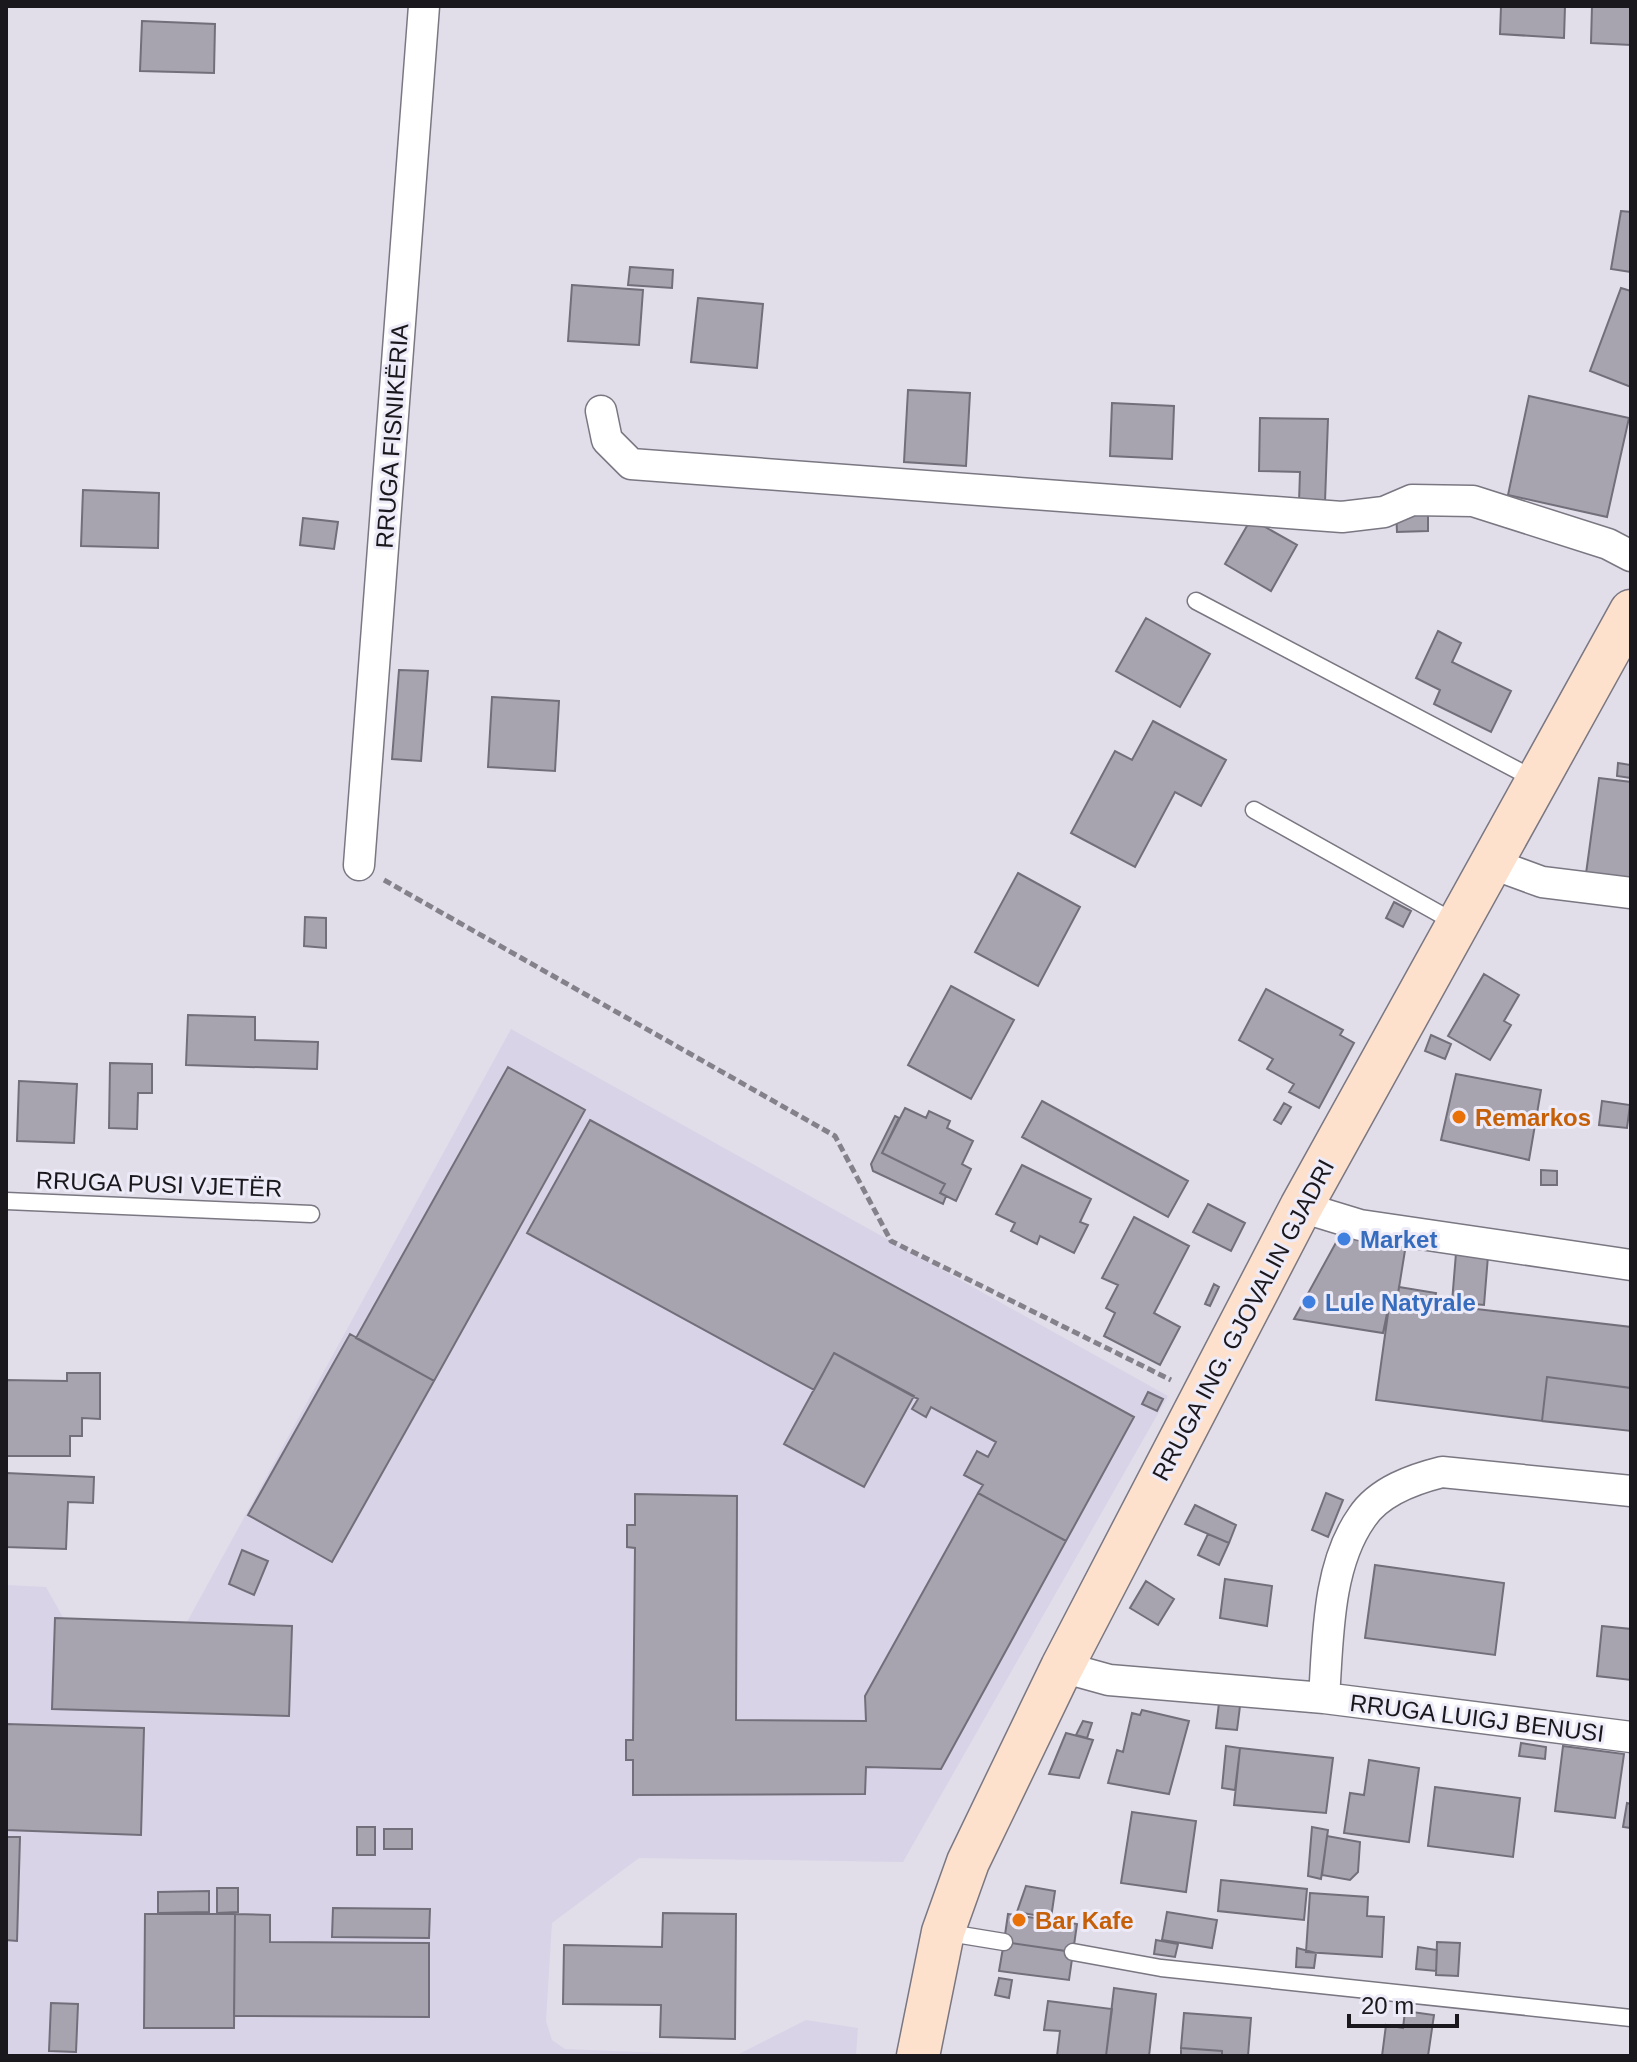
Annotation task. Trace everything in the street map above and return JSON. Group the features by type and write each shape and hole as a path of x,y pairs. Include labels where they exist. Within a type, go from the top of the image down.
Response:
{"main road":[{"name":"RRUGA ING. GJOVALIN GJADRI","path":"918,2056 943,1932 968,1862 1062,1667 1301,1207 1631,611"}],"street":[{"name":"RRUGA FISNIKËRIA","path":"359,865 424,6"},
{"path":"601,411 607,440 631,464 1342,517 1384,512 1412,500 1444,498 1473,501 1608,544 1631,556"},
{"path":"1490,863 1542,882 1631,893"},
{"path":"1301,1207 1360,1225 1631,1265"},
{"name":"RRUGA LUIGJ BENUSI","path":"1324,1698 1335,1590 1347,1549 1362,1516 1379,1501 1416,1478 1442,1472 1631,1491"},
{"name":"RRUGA LUIGJ BENUSI","path":"1062,1667 1109,1680 1324,1698 1631,1737"}],"lane":[{"path":"1196,601 1537,781"},
{"path":"1254,810 1456,923"},
{"name":"RRUGA PUSI VJETËR","path":"6,1201 311,1214"},
{"path":"943,1932 1004,1942"},
{"path":"1073,1952 1161,1968 1631,2018"}],"path":[{"path":"359,865 835,1136 891,1241 1203,1396"}],"shaded area":[{"path":"511,1029 1168,1396 903,1862 639,1858 552,1923 546,2021 552,2040 565,2049 735,2056 6,2056 6,1585 46,1587 64,1619 187,1622"},
{"path":"806,2020 858,2028 856,2056 735,2056"}],"building":[{"path":"1501,6 1565,6 1564,38 1500,34"},
{"path":"1592,6 1631,6 1631,45 1591,43"},
{"path":"142,21 215,24 214,73 140,71"},
{"path":"1621,211 1631,212 1631,272 1611,269"},
{"path":"630,267 673,270 672,288 628,285"},
{"path":"572,285 643,290 639,345 568,341"},
{"path":"1621,288 1631,291 1631,387 1590,371"},
{"path":"698,298 763,304 757,368 691,362"},
{"path":"908,390 970,393 966,466 904,462"},
{"path":"1529,396 1629,418 1607,517 1508,495"},
{"path":"1112,403 1174,406 1172,459 1110,456"},
{"path":"1260,418 1328,419 1325,502 1299,502 1300,472 1259,471"},
{"path":"83,490 159,493 158,548 81,546"},
{"path":"1428,509 1428,531 1397,532 1396,510"},
{"path":"303,518 338,522 334,549 300,545"},
{"path":"1251,519 1297,545 1271,591 1225,564"},
{"path":"1146,618 1210,654 1180,707 1116,671"},
{"path":"1438,631 1461,643 1452,662 1511,691 1491,732 1434,704 1440,690 1416,678"},
{"path":"399,670 428,671 421,761 392,759"},
{"path":"492,697 559,701 555,771 488,767"},
{"path":"1153,721 1226,760 1201,806 1175,792 1135,867 1071,833 1115,751 1132,760"},
{"path":"1618,763 1631,765 1631,778 1617,776"},
{"path":"1599,778 1631,782 1631,887 1585,881"},
{"path":"1018,873 1080,907 1038,986 975,952"},
{"path":"1394,902 1411,911 1403,927 1386,918"},
{"path":"305,917 326,918 326,948 304,946"},
{"path":"1484,974 1519,995 1504,1021 1511,1025 1490,1060 1448,1036"},
{"path":"951,986 1014,1020 971,1099 908,1065"},
{"path":"1266,989 1343,1030 1340,1035 1354,1043 1319,1108 1289,1092 1294,1084 1267,1069 1273,1059 1239,1040"},
{"path":"188,1015 255,1017 255,1040 318,1042 317,1069 186,1065"},
{"path":"1431,1035 1451,1044 1445,1059 1425,1051"},
{"path":"110,1063 152,1064 152,1093 138,1093 137,1129 109,1128"},
{"path":"508,1067 585,1110 434,1381 356,1338"},
{"path":"1456,1074 1541,1090 1529,1160 1441,1140"},
{"path":"19,1081 77,1084 74,1143 17,1141"},
{"path":"1042,1101 1188,1181 1168,1217 1022,1137"},
{"path":"1602,1101 1630,1105 1627,1128 1599,1125"},
{"path":"1284,1103 1291,1107 1281,1124 1274,1120"},
{"path":"905,1108 926,1118 929,1111 950,1121 947,1128 973,1141 962,1164 971,1169 956,1201 940,1193 945,1184 882,1153"},
{"path":"895,1116 899,1118 882,1153 945,1184 940,1193 946,1196 943,1204 873,1171 871,1164"},
{"path":"590,1120 1134,1417 1066,1541 978,1493 983,1485 964,1475 977,1451 988,1457 996,1442 931,1407 926,1417 912,1409 918,1399 834,1353 814,1390 527,1233"},
{"path":"1022,1165 1091,1199 1080,1222 1088,1225 1074,1253 1040,1236 1037,1244 1011,1231 1015,1223 996,1214"},
{"path":"1541,1170 1557,1171 1557,1185 1541,1185"},
{"path":"1208,1204 1245,1223 1231,1251 1193,1232"},
{"path":"1134,1217 1189,1246 1154,1313 1180,1327 1160,1365 1104,1336 1115,1313 1106,1308 1118,1285 1102,1278"},
{"path":"1344,1228 1407,1238 1397,1300 1390,1299 1383,1333 1294,1319"},
{"path":"1456,1253 1488,1256 1484,1305 1452,1302"},
{"path":"1214,1284 1219,1287 1210,1306 1205,1304"},
{"path":"1399,1287 1436,1293 1434,1304 1397,1300"},
{"path":"1390,1299 1631,1327 1631,1388 1547,1377 1542,1421 1376,1400"},
{"path":"350,1334 434,1381 332,1562 248,1515"},
{"path":"834,1353 914,1396 864,1487 784,1444"},
{"path":"67,1373 100,1373 100,1419 82,1418 82,1436 70,1436 70,1456 6,1456 6,1380 67,1381"},
{"path":"1547,1377 1631,1388 1631,1431 1542,1421"},
{"path":"1148,1392 1163,1399 1157,1411 1142,1404"},
{"path":"6,1473 94,1477 93,1503 68,1502 66,1549 6,1547"},
{"path":"978,1493 1066,1541 941,1769 866,1767 865,1794 633,1795 633,1760 626,1760 626,1740 633,1740 635,1548 627,1547 627,1525 635,1525 635,1494 737,1496 736,1720 866,1721 865,1696"},
{"path":"1326,1493 1343,1500 1328,1537 1312,1530"},
{"path":"1195,1505 1236,1525 1229,1543 1185,1524"},
{"path":"1208,1534 1229,1543 1219,1565 1198,1555"},
{"path":"242,1550 268,1561 254,1595 229,1584"},
{"path":"1375,1565 1504,1583 1495,1655 1365,1638"},
{"path":"1225,1579 1272,1586 1267,1626 1220,1618"},
{"path":"1146,1581 1174,1599 1158,1625 1130,1608"},
{"path":"55,1618 292,1626 289,1716 52,1709"},
{"path":"1602,1626 1631,1629 1631,1680 1597,1676"},
{"path":"1219,1703 1240,1706 1237,1730 1216,1728"},
{"path":"1142,1710 1189,1721 1169,1794 1108,1783 1117,1750 1123,1752 1132,1713 1140,1715"},
{"path":"1083,1721 1092,1723 1087,1738 1076,1735"},
{"path":"6,1724 144,1728 141,1835 6,1830"},
{"path":"1066,1733 1093,1740 1079,1778 1049,1774"},
{"path":"1521,1743 1546,1747 1545,1759 1519,1756"},
{"path":"1226,1746 1240,1748 1235,1790 1222,1788"},
{"path":"1563,1746 1624,1754 1615,1818 1555,1811"},
{"path":"1240,1748 1333,1758 1326,1813 1234,1805"},
{"path":"1369,1760 1419,1768 1409,1842 1344,1833 1350,1793 1364,1795"},
{"path":"1435,1787 1520,1798 1513,1857 1428,1846"},
{"path":"1627,1803 1631,1804 1631,1828 1623,1827"},
{"path":"1132,1812 1196,1821 1186,1892 1121,1883"},
{"path":"357,1827 375,1827 375,1855 357,1855"},
{"path":"1312,1827 1328,1830 1321,1879 1308,1876"},
{"path":"384,1829 412,1829 412,1849 384,1849"},
{"path":"1327,1836 1360,1842 1358,1872 1350,1880 1322,1875"},
{"path":"6,1837 20,1837 17,1941 6,1940"},
{"path":"1221,1880 1307,1889 1304,1920 1218,1911"},
{"path":"1026,1886 1055,1891 1051,1918 1017,1912"},
{"path":"217,1888 238,1888 238,1912 217,1913"},
{"path":"209,1891 209,1912 158,1913 158,1892"},
{"path":"1310,1893 1368,1897 1367,1916 1384,1917 1382,1957 1306,1952"},
{"path":"333,1908 430,1909 429,1938 332,1937"},
{"path":"1167,1912 1217,1920 1212,1948 1162,1940"},
{"path":"663,1913 736,1914 735,2039 660,2037 661,2005 563,2004 564,1945 662,1947"},
{"path":"145,1914 235,1914 234,2028 144,2028"},
{"path":"235,1914 270,1915 270,1942 429,1943 429,2017 234,2016"},
{"path":"1008,1914 1077,1924 1073,1952 1004,1942"},
{"path":"1156,1940 1178,1944 1175,1957 1154,1954"},
{"path":"1004,1942 1073,1952 1069,1980 999,1971"},
{"path":"1437,1942 1460,1943 1458,1976 1436,1975"},
{"path":"1418,1947 1437,1950 1436,1971 1416,1969"},
{"path":"1297,1948 1316,1953 1314,1968 1296,1967"},
{"path":"999,1978 1012,1980 1009,1998 995,1995"},
{"path":"1114,1988 1156,1994 1149,2056 1106,2056"},
{"path":"1048,2001 1112,2009 1106,2056 1057,2056 1060,2031 1044,2030"},
{"path":"51,2003 78,2004 76,2052 49,2051"},
{"path":"1405,2011 1434,2015 1428,2056 1382,2056 1386,2025 1403,2028"},
{"path":"1184,2013 1251,2018 1248,2056 1222,2056 1222,2051 1181,2048"},
{"path":"1181,2048 1222,2051 1222,2056 1181,2056"}],"place":[{"name":"Remarkos","path":"1459,1117"},
{"name":"Market","path":"1344,1239"},
{"name":"Lule Natyrale","path":"1309,1302"},
{"name":"Bar Kafe","path":"1019,1920"}]}
